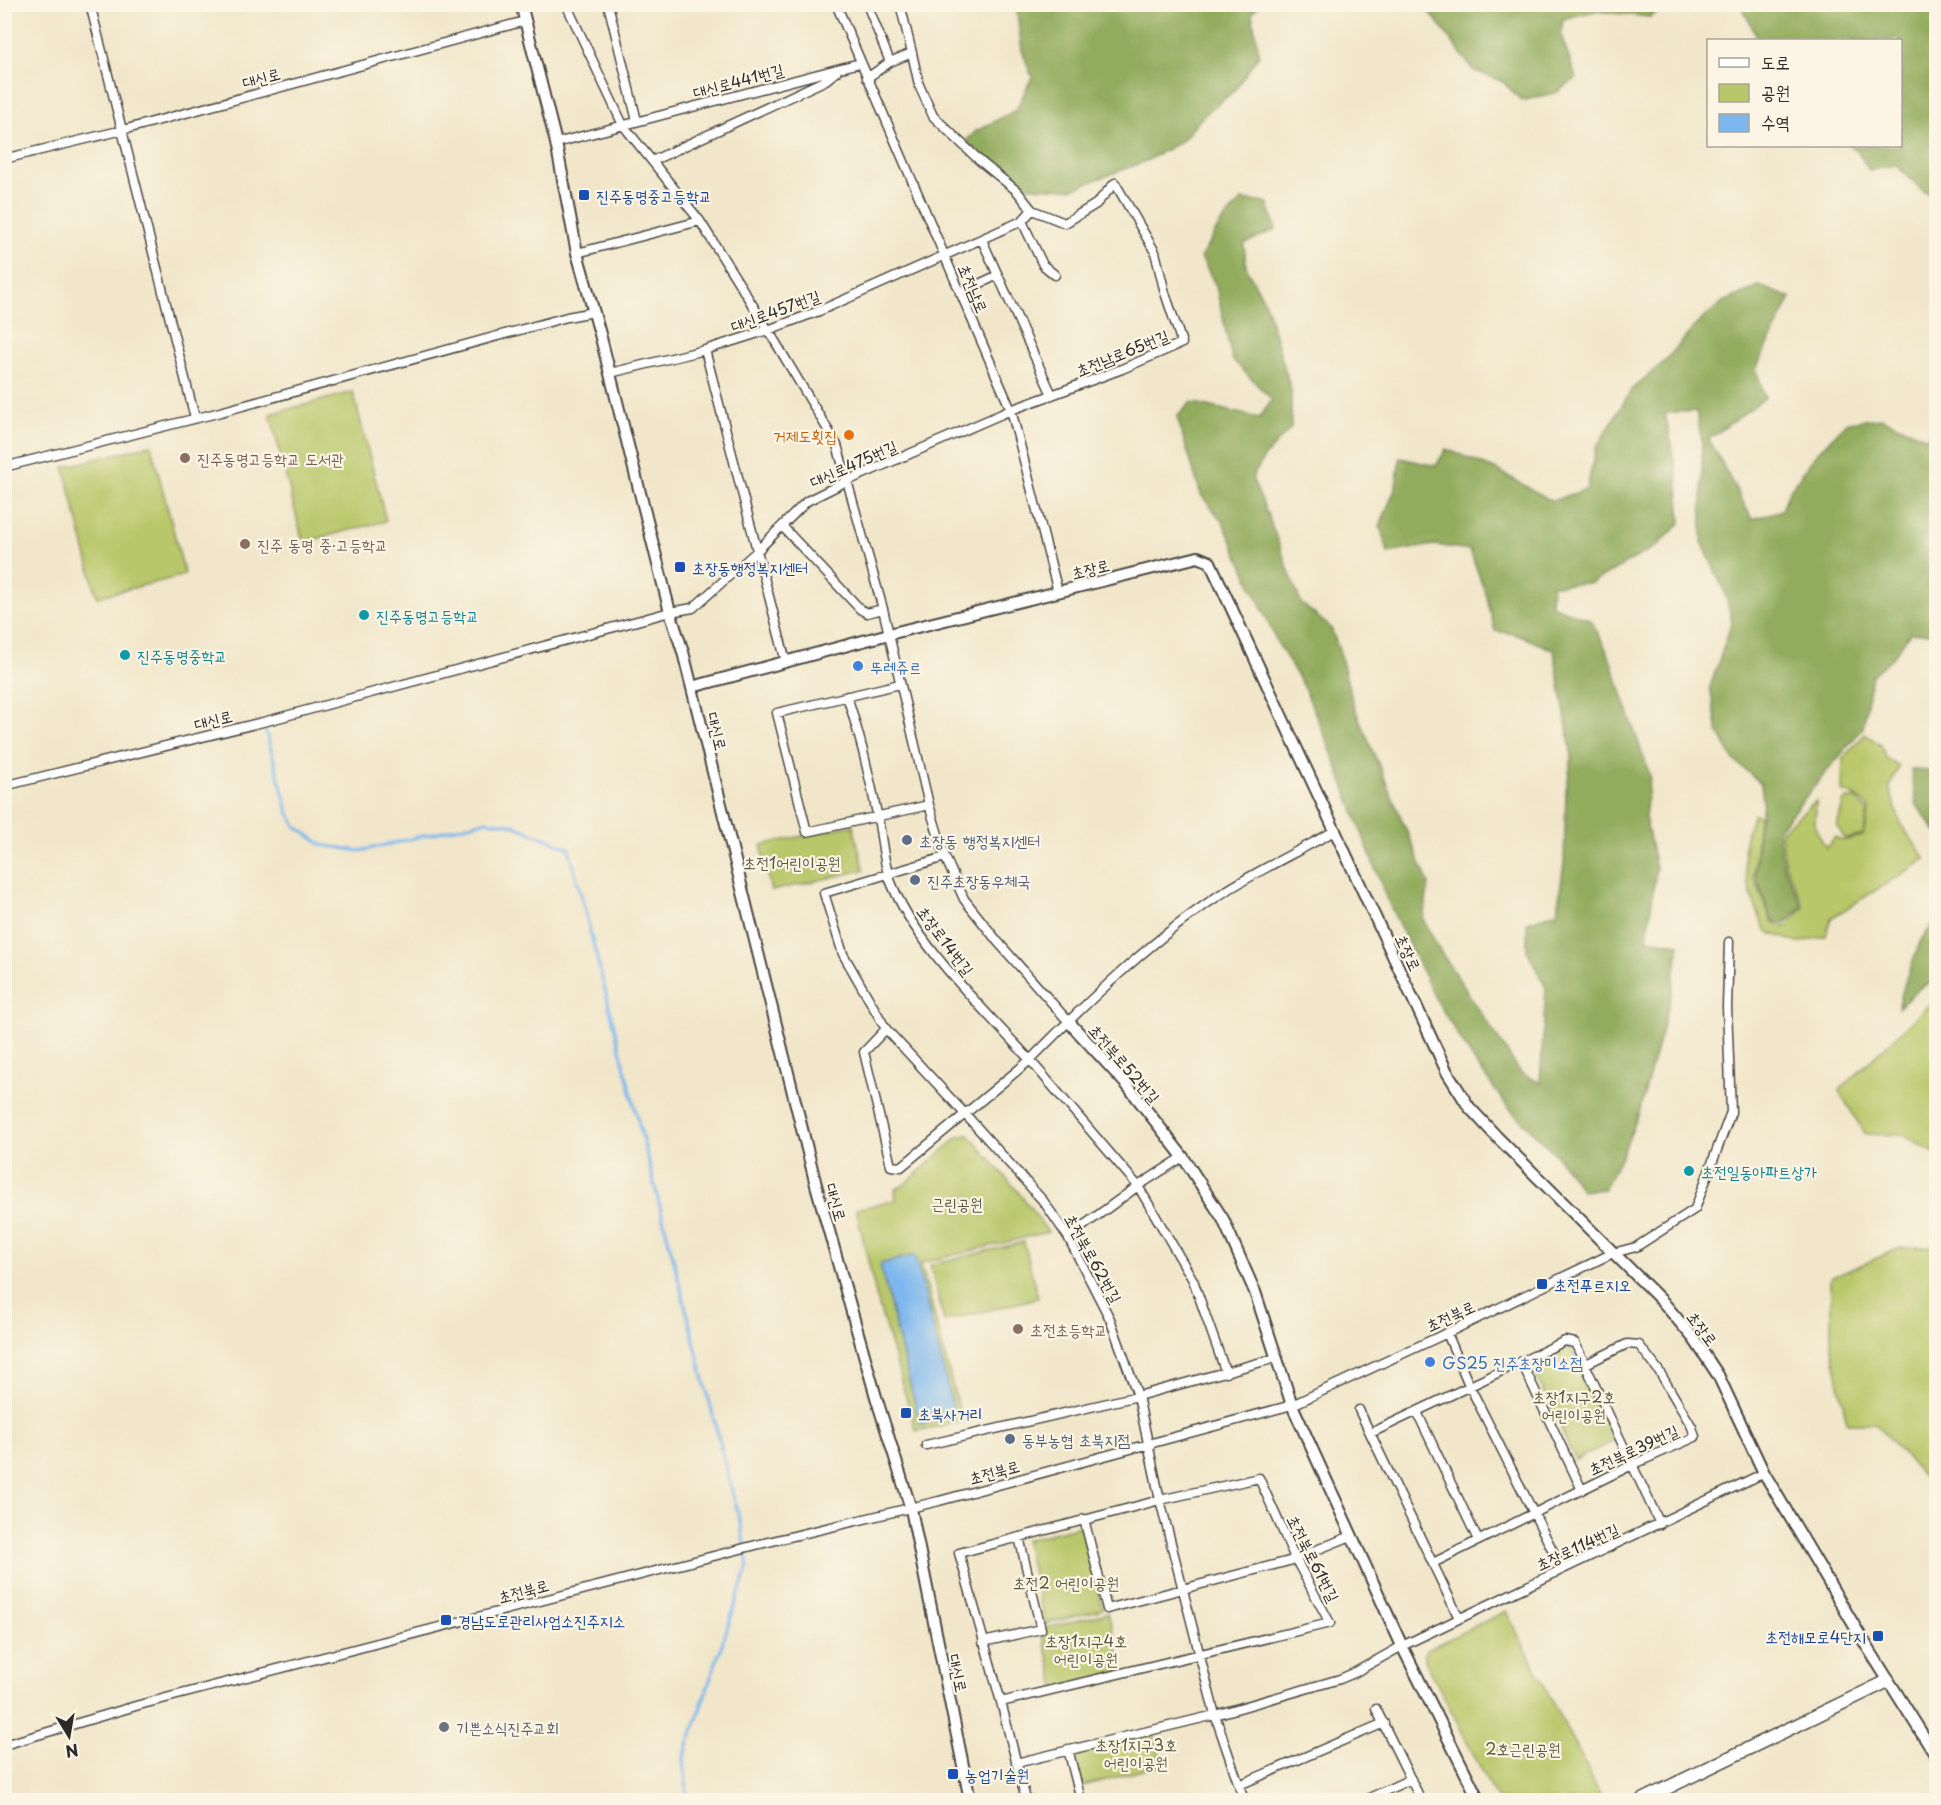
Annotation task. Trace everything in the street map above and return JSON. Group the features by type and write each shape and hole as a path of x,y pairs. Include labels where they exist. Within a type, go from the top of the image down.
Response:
{"main road":[{"path":"1641,1800 1888,1682"}],"street":[{"path":"90,4 195,418"},
{"name":"대신로","path":"521,4 556,143 577,253 610,373 670,612 692,687 816,1185 876,1397 911,1509 970,1800"},
{"path":"566,4 623,125 699,221 837,444 883,609 929,806 945,857 964,898 998,942 1068,1021 1180,922 1215,898 1336,830"},
{"path":"608,4 637,121"},
{"name":"초전남로","path":"836,4 1011,411 1058,592"},
{"path":"867,4 890,62"},
{"path":"900,4 919,85 933,116 980,161 1017,191 1032,210 1022,221 1043,265 1055,275"},
{"name":"대신로","path":"4,159 123,130 525,21"},
{"path":"867,78 890,62 912,53"},
{"name":"대신로441번길","path":"556,143 860,63"},
{"path":"652,161 826,80 838,69"},
{"name":"초전남로65번길","path":"1011,411 1122,369 1182,343 1165,293 1155,252 1115,183 1096,204 1065,223 1032,210"},
{"path":"577,253 699,221"},
{"name":"대신로457번길","path":"610,373 705,350 768,330 819,311 1022,221"},
{"path":"982,240 1052,396"},
{"path":"960,293 998,275"},
{"path":"4,467 195,418 556,320 594,312"},
{"path":"705,350 786,662"},
{"name":"대신로475번길","path":"670,612 693,608 756,552 807,501 847,481 1011,411"},
{"path":"782,526 860,609 867,613 883,609"},
{"name":"초장로","path":"692,687 889,634 1198,557 1210,562 1447,1072 1469,1107 1663,1302 1694,1339 1718,1375 1764,1473 1888,1682 1936,1756"},
{"name":"대신로","path":"4,786 279,718 670,612"},
{"path":"900,684 777,713 807,832 929,806"},
{"path":"847,696 860,736 878,817"},
{"name":"초장로14번길","path":"878,817 888,875 901,906 946,969 1030,1060"},
{"path":"888,875 945,857"},
{"name":"초전북로62번길","path":"888,875 824,893 843,954 886,1029 1044,1202 1068,1238 1110,1319 1138,1396 1147,1444"},
{"name":"초전북로","path":"4,1745 139,1706 745,1548 911,1509 1292,1405 1614,1253 1636,1247 1695,1209 1731,1112 1727,1007 1729,942"},
{"name":"초전북로52번길","path":"965,1114 1030,1060 1068,1021 1126,1085 1183,1157 1223,1219 1256,1292 1292,1405 1402,1646 1479,1800"},
{"path":"886,1029 864,1052 891,1166 901,1167 965,1114"},
{"path":"1030,1060 1138,1185 1193,1280 1226,1373"},
{"path":"1068,1238 1138,1185 1183,1157"},
{"path":"1447,1333 1469,1385 1562,1569"},
{"path":"1371,1433 1565,1341 1575,1343 1660,1524"},
{"name":"초전북로39번길","path":"1433,1563 1534,1512 1695,1437 1692,1427 1659,1371 1638,1345 1627,1344 1586,1365"},
{"path":"926,1445 1138,1396 1276,1358"},
{"path":"1521,1361 1582,1490"},
{"path":"1359,1410 1459,1618"},
{"path":"1417,1412 1478,1540"},
{"path":"1147,1444 1215,1715 1244,1800"},
{"name":"초장로114번길","path":"1402,1646 1764,1473"},
{"name":"초전북로61번길","path":"1001,1702 1330,1623 1294,1558 1259,1478 1160,1500 959,1553 1026,1800"},
{"path":"1084,1520 1107,1610 1294,1558 1351,1536"},
{"path":"983,1642 1041,1629 1019,1537"},
{"path":"1016,1763 1215,1715 1347,1676 1402,1646"},
{"path":"1376,1709 1421,1800"},
{"path":"1239,1785 1384,1723"},
{"path":"1068,1749 1081,1800"},
{"path":"1365,1800 1411,1779"}],"green space":[{"path":"1016,5 1259,5 1252,13 1259,55 1234,91 1203,116 1182,141 1146,161 1072,189 1029,187 965,142 976,131 1016,110 1032,77 1022,50"},
{"path":"1422,5 1671,5 1649,17 1595,11 1563,19 1561,35 1576,78 1558,92 1522,101 1503,82 1473,70 1433,16"},
{"path":"1741,5 1936,5 1936,197 1923,191 1896,165 1869,170 1858,152 1851,147 1902,147 1902,39 1761,39 1757,37"},
{"path":"1242,200 1268,203 1276,229 1244,244 1246,267 1266,305 1291,390 1291,428 1265,456 1252,478 1301,603 1331,628 1353,704 1429,884 1423,919 1440,951 1521,1073 1540,1083 1546,988 1527,950 1527,922 1557,912 1564,863 1566,790 1572,757 1554,650 1515,634 1495,631 1487,598 1470,550 1434,545 1388,553 1380,526 1396,486 1400,458 1436,466 1446,449 1497,470 1552,501 1587,489 1596,448 1632,389 1665,361 1697,324 1723,302 1759,286 1791,298 1756,369 1765,398 1709,439 1752,519 1782,510 1789,491 1818,452 1848,422 1881,418 1927,438 1936,423 1936,633 1910,633 1893,657 1872,675 1863,728 1778,830 1783,865 1802,906 1785,923 1772,921 1756,876 1758,833 1763,804 1761,784 1733,759 1718,732 1710,687 1732,622 1725,593 1702,542 1702,441 1696,411 1665,413 1677,474 1681,523 1657,546 1591,583 1552,585 1551,605 1591,620 1608,653 1650,776 1645,817 1656,868 1647,939 1679,944 1672,993 1639,1113 1622,1155 1604,1189 1582,1191 1557,1156 1507,1106 1476,1064 1435,998 1387,900 1330,748 1303,685 1277,642 1223,522 1201,495 1177,417 1191,402 1259,418 1272,400 1232,359 1216,286 1201,257 1220,224"},
{"path":"353,392 386,521 303,542 270,414"},
{"path":"151,445 185,575 97,597 64,467"},
{"path":"1865,734 1881,745 1886,758 1899,767 1889,787 1901,825 1926,859 1831,918 1826,936 1798,943 1767,932 1752,897 1746,873 1746,836 1753,814 1759,815 1754,877 1772,922 1786,927 1804,906 1785,864 1781,831 1816,801 1815,827 1826,848 1835,837 1842,841 1863,836 1870,808 1857,797 1842,791 1843,758"},
{"path":"1911,770 1936,771 1936,832 1916,804"},
{"path":"1856,798 1868,811 1863,835 1845,839 1837,826 1844,800"},
{"name":"초전1어린이공원","path":"853,825 864,870 771,891 761,845"},
{"path":"1936,921 1936,981 1921,987 1898,1008 1921,940"},
{"path":"1936,998 1936,1154 1903,1135 1865,1134 1839,1091"},
{"name":"근린공원","path":"969,1135 1020,1194 1048,1232 921,1263 962,1422 916,1431 877,1299 856,1209 896,1200 895,1189 904,1185 959,1136"},
{"path":"1024,1242 1038,1298 944,1321 930,1265"},
{"path":"1936,1246 1936,1491 1875,1423 1847,1423 1831,1345 1831,1278 1900,1248"},
{"name":"초장1지구2호 어린이공원","path":"1566,1347 1571,1348 1614,1441 1575,1460 1533,1369 1534,1364"},
{"name":"초전2 어린이공원","path":"1081,1526 1103,1609 1045,1624 1025,1540"},
{"name":"2호근린공원","path":"1506,1611 1604,1800 1497,1800 1423,1656 1426,1650"},
{"name":"초장1지구4호 어린이공원","path":"1108,1613 1124,1671 1056,1688 1041,1629"},
{"name":"초장1지구3호 어린이공원","path":"1153,1730 1162,1765 1079,1787 1070,1751"}],"water":[{"path":"915,1255 955,1416 920,1424 880,1264"}],"waterway":[{"path":"266,732 289,814 297,827 322,845 360,851 485,821 510,824 569,848 741,1526 748,1566 684,1758 687,1800"}],"place":[{"name":"진주동명중고등학교","path":"584,195"},
{"name":"거제도횟집","path":"849,435"},
{"name":"진주동명고등학교 도서관","path":"185,458"},
{"name":"진주 동명 중·고등학교","path":"245,544"},
{"name":"초장동행정복지센터","path":"680,567"},
{"name":"진주동명고등학교","path":"364,615"},
{"name":"진주동명중학교","path":"125,655"},
{"name":"뚜레쥬르","path":"858,666"},
{"name":"초장동 행정복지센터","path":"907,840"},
{"name":"진주초장동우체국","path":"915,880"},
{"name":"초전일동아파트상가","path":"1689,1171"},
{"name":"초전푸르지오","path":"1542,1284"},
{"name":"초전초등학교","path":"1018,1329"},
{"name":"GS25 진주초장미소점","path":"1430,1362"},
{"name":"초북사거리","path":"906,1413"},
{"name":"동부농협 초북지점","path":"1010,1439"},
{"name":"경남도로관리사업소진주지소","path":"446,1620"},
{"name":"초전해모로4단지","path":"1878,1636"},
{"name":"기쁜소식진주교회","path":"444,1727"},
{"name":"농업기술원","path":"953,1774"}]}
